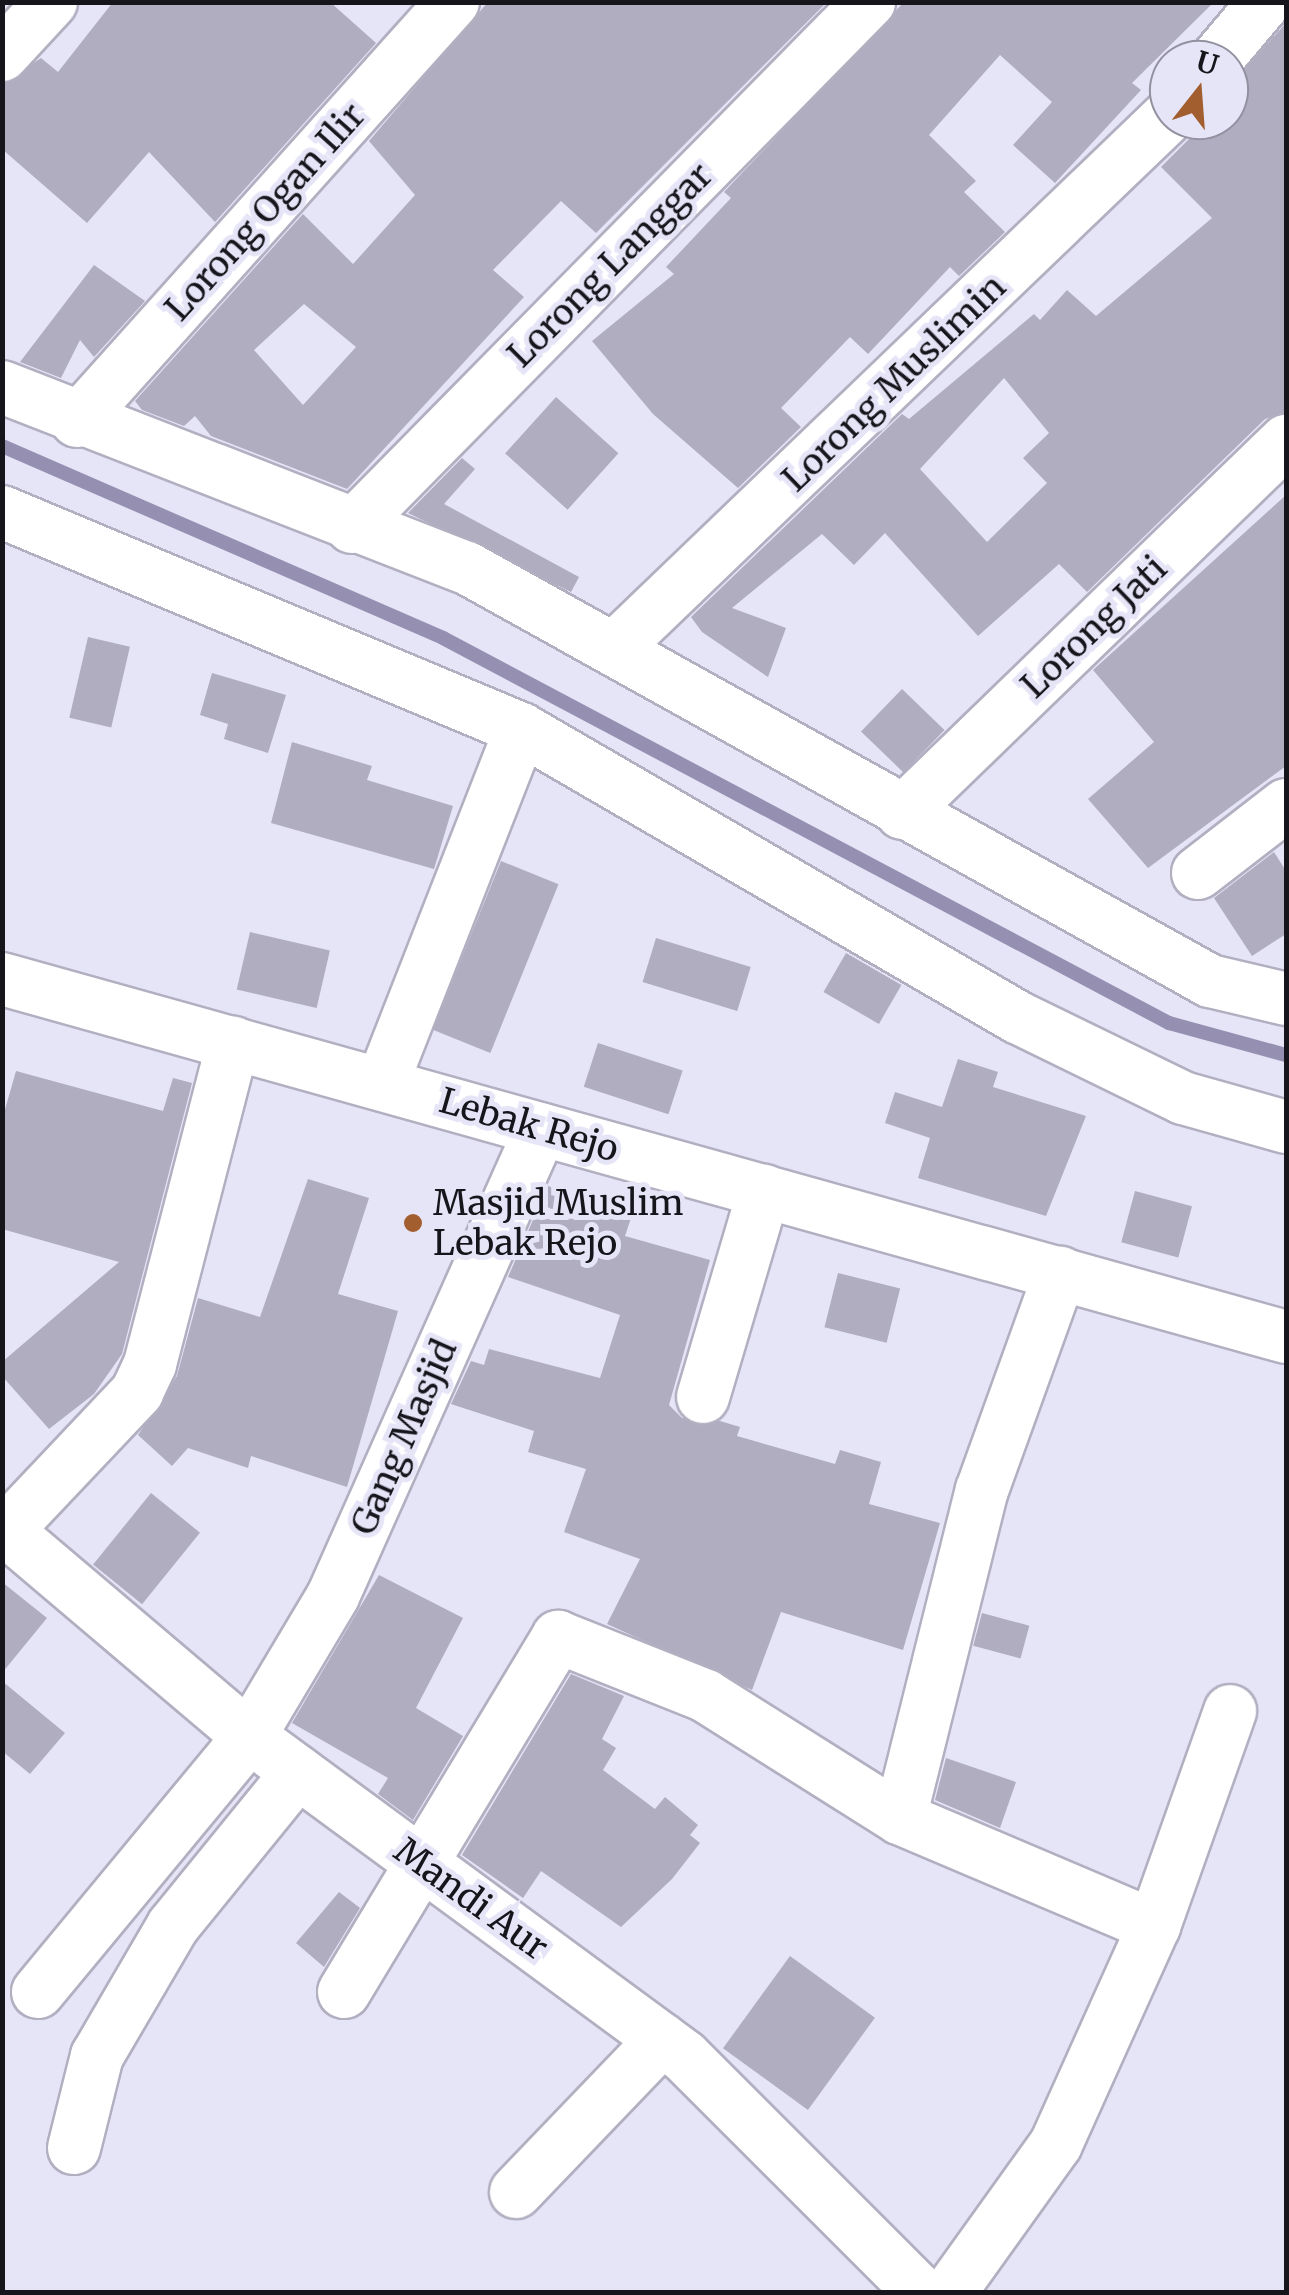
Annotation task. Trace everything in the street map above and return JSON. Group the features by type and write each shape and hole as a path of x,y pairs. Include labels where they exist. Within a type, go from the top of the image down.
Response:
{"street":[{"path":"2,55 50,2"},
{"name":"Lorong Ogan Ilir","path":"78,421 453,2"},
{"name":"Lorong Langgar","path":"352,527 868,2"},
{"path":"1233,40 1265,2"},
{"name":"Lorong Muslimin","path":"616,646 1149,135"},
{"path":"2,387 78,421 468,568 616,646 902,813 1210,981 1286,999"},
{"name":"Lorong Jati","path":"902,813 1286,441"},
{"path":"2,512 522,729 1017,1017 1182,1098 1286,1127"},
{"path":"382,1084 522,729"},
{"path":"1198,873 1286,805"},
{"name":"Lebak Rejo","path":"2,979 1286,1337"},
{"path":"4,1530 136,1392 150,1364 233,1043"},
{"name":"Gang Masjid","path":"38,1992 250,1736 333,1596 541,1128"},
{"path":"703,1397 764,1191"},
{"path":"900,1818 982,1490 1060,1272"},
{"name":"Mandi Aur","path":"4,1530 250,1736 662,2040 920,2292"},
{"path":"344,1992 424,1865 550,1646 568,1635 706,1696 900,1818 1154,1926"},
{"path":"950,2292 1056,2144 1154,1926 1230,1711"},
{"path":"74,2148 97,2056 173,1926 298,1772"},
{"path":"516,2192 662,2040"}],"building":[{"path":"113,2 330,2 376,43 215,222 149,152 87,223 2,149 2,84 41,58 58,72"},
{"path":"488,2 825,4 596,233 561,201 493,270 524,297 347,489 211,436 195,416 184,426 142,410 135,401 303,214 353,264 415,195 369,141","holes":["304,304 356,347 303,405 254,350"]},
{"path":"904,2 1214,2 1176,40 1149,40 1149,66 1132,83 1141,90 1055,183 1013,145 1052,102 1000,55 929,135 976,181 964,192 1005,232 959,276 950,267 868,354 850,337 781,408 801,427 738,488 653,414 592,341 674,274 666,267 731,198 724,192"},
{"path":"1286,23 1286,412 1265,419 1087,592 1059,564 978,636 885,533 854,565 822,534 732,608 786,628 768,677 702,632 691,617 902,414 909,419 1034,314 1040,320 1067,290 1096,316 1212,218 1161,167 1188,140 1249,140 1249,64","holes":["1004,378 1049,433 1023,458 1047,483 987,542 920,469"]},
{"path":"94,265 145,301 94,357 80,340 61,378 20,362"},
{"path":"556,397 618,453 568,510 505,453"},
{"path":"462,458 475,469 444,504 579,577 571,592 408,513"},
{"path":"1286,495 1286,766 1148,868 1088,799 1154,742 1093,670"},
{"path":"88,637 130,647 111,728 69,718"},
{"path":"212,673 286,695 268,753 224,739 228,724 200,715"},
{"path":"902,689 944,730 903,772 861,731"},
{"path":"292,742 372,766 367,780 453,806 434,869 271,823"},
{"path":"1274,852 1286,871 1286,934 1252,956 1214,898"},
{"path":"501,861 558,884 490,1053 433,1030"},
{"path":"250,932 330,950 317,1008 237,989"},
{"path":"656,938 751,967 737,1011 643,982"},
{"path":"846,953 901,985 879,1024 824,992"},
{"path":"598,1043 683,1071 668,1114 584,1087"},
{"path":"958,1059 998,1072 993,1087 1086,1116 1046,1216 918,1178 930,1138 885,1123 895,1092 942,1107"},
{"path":"16,1071 163,1111 173,1078 192,1083 122,1354 94,1394 49,1429 2,1376 2,1362 119,1262 2,1229 2,1120"},
{"path":"308,1179 369,1198 338,1294 398,1311 347,1487 251,1456 248,1468 188,1448 172,1466 138,1435 177,1376 198,1298 260,1317"},
{"path":"548,1186 632,1215 625,1236 710,1260 669,1405 682,1418 740,1427 737,1436 835,1464 840,1450 881,1462 869,1504 940,1523 903,1650 781,1612 752,1690 607,1624 640,1559 564,1532 586,1469 528,1452 534,1431 451,1404 471,1361 484,1365 489,1349 600,1378 620,1315 508,1277"},
{"path":"1135,1191 1192,1206 1178,1257 1121,1242"},
{"path":"838,1273 900,1288 887,1343 824,1327"},
{"path":"151,1493 200,1533 142,1604 93,1564"},
{"path":"379,1575 463,1618 416,1708 463,1736 413,1820 378,1794 388,1778 292,1723"},
{"path":"2,1582 47,1618 2,1673"},
{"path":"982,1613 1029,1626 1021,1659 973,1646"},
{"path":"571,1674 624,1696 602,1739 616,1748 603,1770 655,1809 665,1797 698,1825 690,1835 700,1843 672,1879 621,1927 541,1871 523,1898 462,1855"},
{"path":"2,1681 65,1733 30,1774 2,1751"},
{"path":"946,1758 1016,1782 1000,1828 935,1800"},
{"path":"339,1892 360,1908 324,1967 296,1943"},
{"path":"790,1956 875,2018 808,2110 723,2048"}],"waterway":[{"path":"2,446 443,638 1169,1023 1286,1055"}],"place":[{"name":"Masjid Muslim Lebak Rejo","path":"413,1223"}]}
